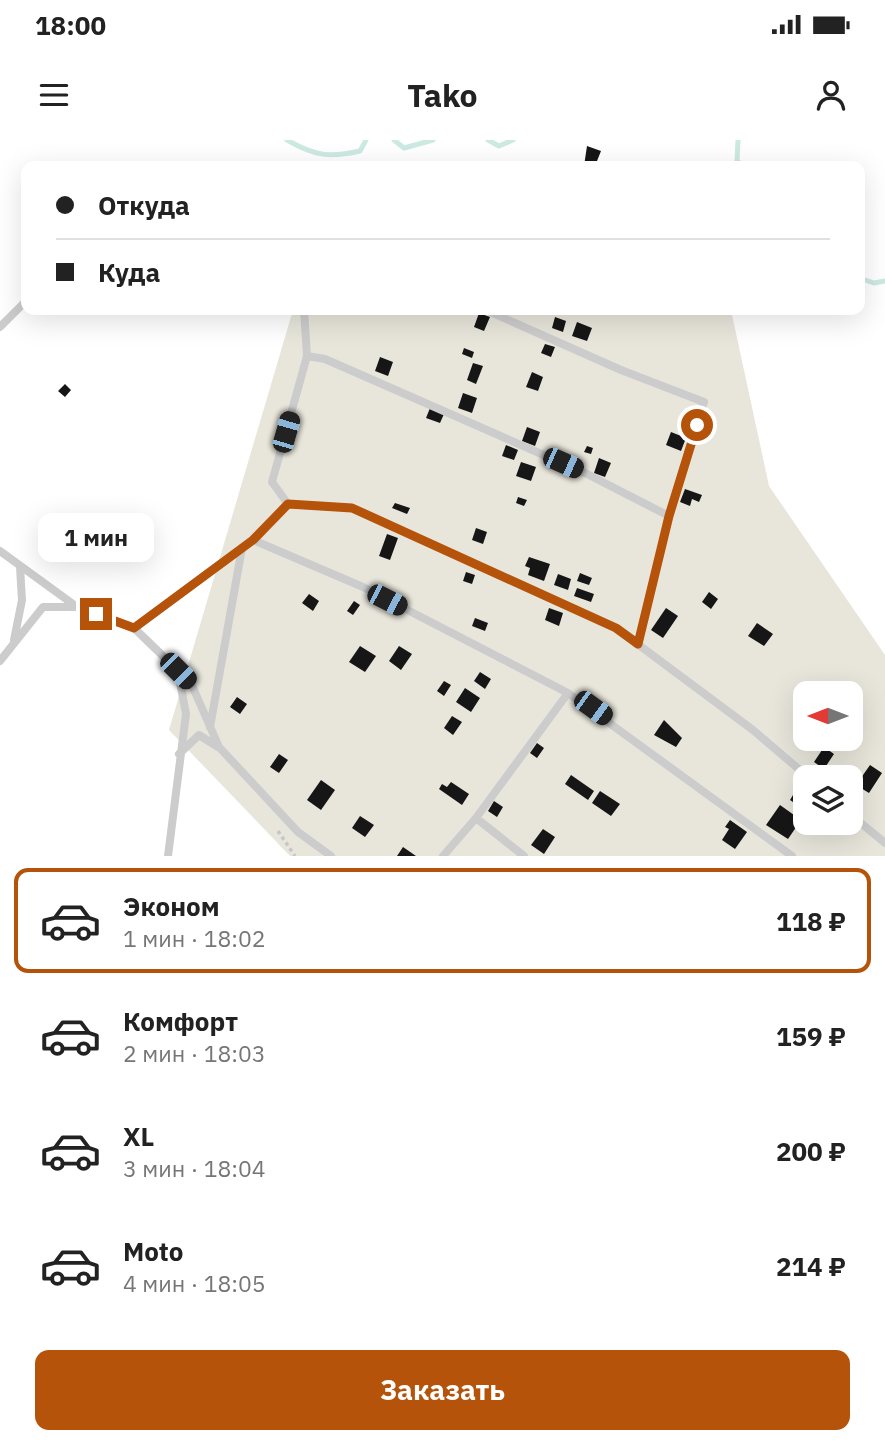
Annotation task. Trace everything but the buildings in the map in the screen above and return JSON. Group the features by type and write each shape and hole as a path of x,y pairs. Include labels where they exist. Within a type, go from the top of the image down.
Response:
{"lane":[{"path":"0,327 21,306"},
{"path":"288,504 272,482 307,356 304,315"},
{"path":"497,315 621,370 704,402 669,516 638,644"},
{"path":"307,356 325,359 574,468 669,516"},
{"path":"134,628 253,540 288,504 352,508 616,628 753,730 794,765"},
{"path":"253,540 363,587 568,693 792,856"},
{"path":"210,727 242,548"},
{"path":"0,551 77,607 134,628 191,683 219,747"},
{"path":"13,643 22,600 20,567"},
{"path":"0,661 43,607 77,607"},
{"path":"168,856 186,714 178,671"},
{"path":"443,856 476,818 568,693"},
{"path":"179,754 200,736 219,747 298,832 331,856"},
{"path":"476,818 524,856"},
{"path":"863,825 885,843"}],"shaded area":[{"path":"292,315 732,315 769,486 885,655 885,856 290,856 169,730"}],"waterway":[{"path":"287,140 314,152 331,155 360,151 366,140"},
{"path":"394,140 404,148 433,140"},
{"path":"488,140 499,146 513,140"},
{"path":"737,161 738,140"},
{"path":"865,280 874,283 885,281"}],"route":[{"path":"96,614 134,628 253,540 288,504 352,508 616,628 638,644 669,516 697,425"}]}
